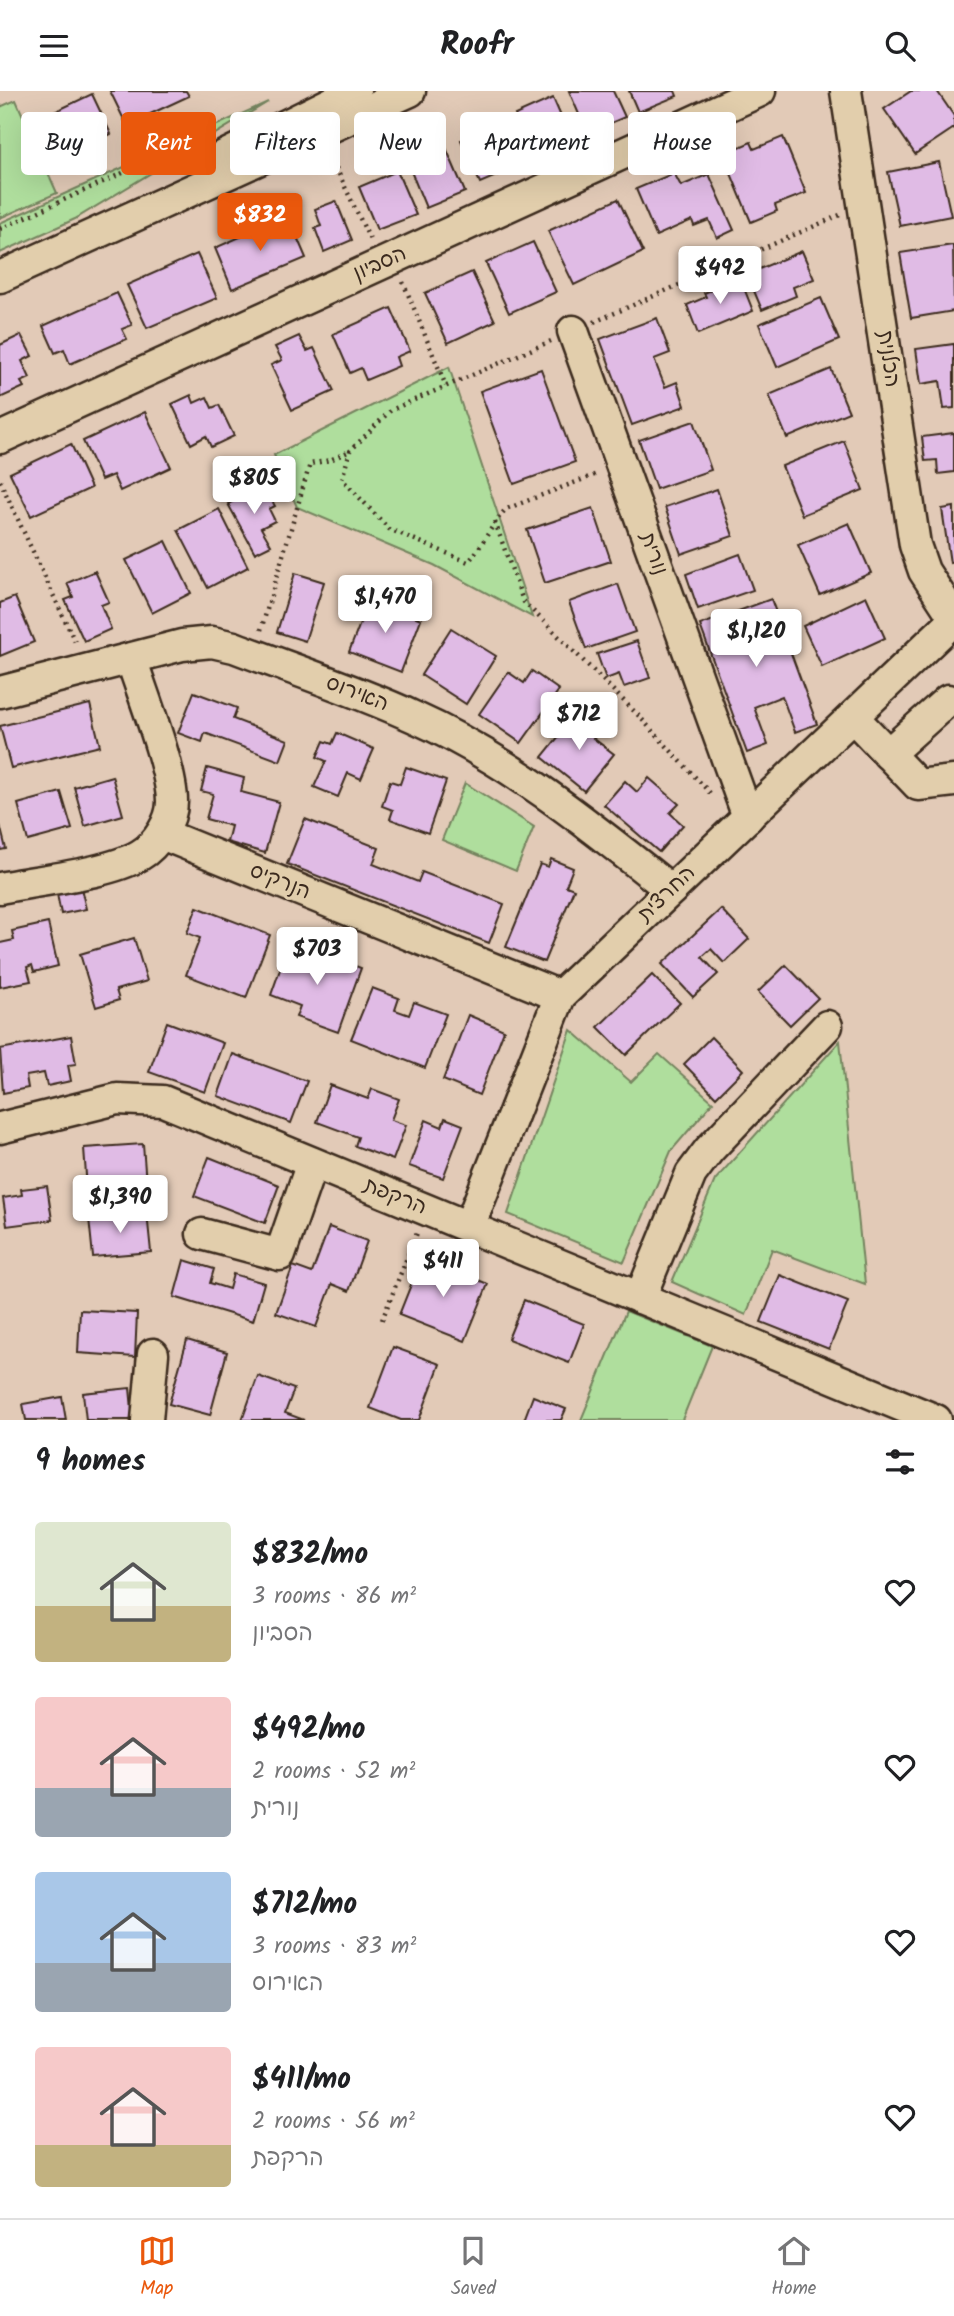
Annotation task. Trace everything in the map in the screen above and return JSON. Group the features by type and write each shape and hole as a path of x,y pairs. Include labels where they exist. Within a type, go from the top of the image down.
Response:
{"street":[{"path":"119,223 225,156 355,91"},
{"path":"340,123 410,91"},
{"name":"הסביון","path":"0,438 760,91"},
{"name":"הכלנית","path":"846,91 915,545 924,571 954,619"},
{"path":"0,277 230,172"},
{"name":"נורית","path":"573,331 748,817"},
{"name":"החרצית","path":"468,1227 560,996 954,619"},
{"name":"האירוס","path":"0,692 182,645 212,642 254,655 415,717 492,759 552,799 671,890"},
{"path":"0,888 113,865 141,855 162,834 173,804 169,781 131,658"},
{"path":"888,754 948,700"},
{"path":"853,717 918,785 954,781"},
{"name":"הנרקיס","path":"162,834 560,996"},
{"path":"640,1298 691,1174 709,1150 827,1025"},
{"name":"הרקפת","path":"0,1128 117,1099 163,1101 936,1420"},
{"path":"202,1234 279,1255 312,1163"},
{"path":"147,1420 153,1353"}],"path":[{"path":"340,172 387,261 446,386"},
{"path":"0,229 121,174"},
{"path":"254,655 310,464 330,460 350,451 391,410 865,204"},
{"path":"350,451 342,479 389,529 468,562 481,548 495,521 506,509 621,464"},
{"path":"0,481 87,669"},
{"path":"495,521 523,601 637,714 711,795"},
{"path":"382,1320 427,1210"}],"green space":[{"path":"16,100 21,112 21,175 49,175 57,193 0,218 0,107"},
{"path":"230,119 230,125 216,134 216,125"},
{"path":"121,168 121,175 148,175 75,219 0,253 0,223"},
{"path":"449,367 532,617 434,565 297,507 274,455"},
{"path":"465,783 534,827 516,871 442,840"},
{"path":"571,1030 631,1082 659,1054 713,1102 671,1151 624,1262 508,1214"},
{"path":"840,1041 865,1284 772,1249 746,1315 672,1282 715,1180"},
{"path":"626,1311 712,1346 682,1420 581,1420"}],"building":[{"path":"110,91 186,91 189,96 154,112 121,114"},
{"path":"569,91 613,91 625,117 614,122 614,112 578,112"},
{"path":"629,91 675,91 677,96 638,112"},
{"path":"911,91 937,91 954,116 954,128 915,154 884,109"},
{"path":"92,94 101,112 54,112"},
{"path":"553,98 559,112 522,112"},
{"path":"783,137 806,193 775,205 777,211 751,222 732,175 736,175 736,148 751,142 754,149"},
{"path":"446,148 465,192 426,208 412,175 446,175"},
{"path":"939,162 951,216 900,226 888,172"},
{"path":"388,175 399,175 416,215 377,230 359,187"},
{"path":"476,175 498,175 480,183"},
{"path":"669,175 675,175 681,186 709,175 734,230 717,238 709,220 694,226 692,220 656,236 636,189"},
{"path":"618,199 643,252 574,285 548,231"},
{"path":"336,201 352,240 324,252 315,228 321,226 315,209"},
{"path":"288,216 306,258 232,289 215,248"},
{"path":"533,242 556,292 509,313 486,263"},
{"path":"953,245 954,311 911,318 900,253"},
{"path":"802,251 814,279 793,287 796,296 762,310 747,274"},
{"path":"197,254 217,298 147,328 127,285"},
{"path":"472,272 495,321 448,343 425,293"},
{"path":"740,278 753,311 698,334 687,305 706,297 704,293"},
{"path":"117,293 132,325 122,329 127,339 70,364 64,349 55,353 43,326"},
{"path":"821,298 839,340 777,367 759,324"},
{"path":"391,308 410,351 396,357 399,366 366,380 361,368 350,373 333,334"},
{"path":"657,318 670,353 654,359 665,387 677,382 685,406 632,425 600,339"},
{"path":"21,335 32,356 22,361 30,378 21,382 24,387 0,398 0,345"},
{"path":"299,336 307,351 314,348 334,391 292,410 271,365 282,360 275,347"},
{"path":"954,344 954,408 944,409 940,381 921,384 916,349"},
{"path":"541,369 575,462 514,484 480,391"},
{"path":"831,369 849,412 787,438 769,395"},
{"path":"191,395 194,403 207,397 212,408 219,405 234,436 211,447 206,436 191,444 172,404"},
{"path":"145,412 171,467 120,491 113,475 101,480 83,441"},
{"path":"694,421 711,470 656,489 639,440"},
{"path":"954,433 954,472 938,474 937,460 925,461 922,437"},
{"path":"844,441 863,490 802,515 782,466"},
{"path":"71,444 91,488 31,516 10,473"},
{"path":"263,485 275,506 269,509 275,521 261,528 271,545 255,553 228,504"},
{"path":"717,489 733,536 681,554 665,507"},
{"path":"954,507 954,562 950,563 942,509"},
{"path":"593,508 611,561 545,583 527,530"},
{"path":"219,509 248,567 208,588 178,530"},
{"path":"849,523 871,573 820,595 798,545"},
{"path":"166,541 191,593 152,613 126,560"},
{"path":"740,554 753,590 698,609 686,574"},
{"path":"95,571 109,602 101,605 111,629 84,641 65,600 73,597 67,583"},
{"path":"295,573 324,582 305,641 277,632"},
{"path":"618,584 635,632 586,649 569,602"},
{"path":"866,596 885,638 822,667 803,626"},
{"path":"15,597 34,642 0,656 0,603"},
{"path":"370,598 421,619 401,672 349,652"},
{"path":"771,599 817,724 795,732 782,696 754,707 768,745 747,753 700,625"},
{"path":"451,628 496,656 466,704 421,675"},
{"path":"637,641 650,678 624,687 619,674 606,679 597,654"},
{"path":"532,671 559,690 521,743 479,714 508,672 524,683"},
{"path":"194,692 237,708 233,719 288,740 280,761 205,733 202,742 178,733"},
{"path":"90,704 100,746 11,768 0,726"},
{"path":"580,710 601,727 593,738 614,754 584,791 542,757"},
{"path":"337,733 374,749 361,779 348,773 338,797 314,787 326,761 317,757 324,741 332,744"},
{"path":"406,767 446,781 428,833 390,819 393,810 382,806 390,781 400,784"},
{"path":"207,768 244,778 241,792 279,802 265,853 227,842 231,826 206,819 213,794 201,791"},
{"path":"112,776 123,815 85,826 74,787"},
{"path":"649,778 679,804 670,813 683,825 659,852 604,805 625,781 637,792"},
{"path":"61,792 72,829 28,841 18,804"},
{"path":"305,819 379,848 373,864 418,882 422,872 504,904 489,943 287,864"},
{"path":"0,825 6,849 0,850"},
{"path":"551,859 573,868 566,886 574,889 544,962 506,947 540,864 548,867"},
{"path":"81,888 86,909 61,914 57,894"},
{"path":"197,907 270,935 246,998 186,975 200,938 187,933"},
{"path":"721,909 749,939 724,963 711,949 702,957 718,974 693,997 662,964"},
{"path":"48,923 58,966 34,972 32,965 27,967 31,981 0,987 0,943 14,940 12,931"},
{"path":"134,938 147,981 116,990 119,1000 96,1007 80,954"},
{"path":"288,947 321,959 323,954 361,968 338,1032 296,1017 300,1006 271,995"},
{"path":"786,965 818,998 790,1025 758,992"},
{"path":"652,975 680,1003 626,1055 598,1027"},
{"path":"372,988 399,998 395,1010 409,1015 414,1002 446,1014 425,1068 351,1039"},
{"path":"468,1015 504,1030 479,1095 443,1080"},
{"path":"167,1022 223,1043 205,1092 149,1072"},
{"path":"71,1036 76,1064 68,1065 71,1081 47,1086 44,1073 26,1076 28,1088 3,1093 0,1049"},
{"path":"711,1037 743,1070 716,1097 684,1064"},
{"path":"233,1054 307,1081 291,1123 218,1096"},
{"path":"330,1085 368,1099 372,1089 399,1099 391,1120 406,1125 393,1160 355,1146 358,1137 317,1122"},
{"path":"445,1118 463,1125 443,1178 409,1166 426,1120 442,1127"},
{"path":"143,1144 146,1184 87,1189 84,1148"},
{"path":"209,1157 279,1185 265,1223 194,1196"},
{"path":"47,1186 52,1220 7,1226 3,1198 22,1195 21,1189"},
{"path":"147,1213 151,1252 93,1257 89,1218"},
{"path":"329,1227 367,1241 349,1291 332,1284 316,1327 276,1313 293,1266 312,1273"},
{"path":"422,1257 488,1284 465,1341 399,1315"},
{"path":"184,1260 214,1269 210,1283 229,1289 233,1274 264,1283 253,1321 174,1297"},
{"path":"780,1275 848,1302 829,1349 761,1322"},
{"path":"524,1300 584,1324 569,1363 508,1339"},
{"path":"80,1310 137,1313 135,1357 78,1353"},
{"path":"187,1340 227,1352 210,1415 169,1404"},
{"path":"393,1347 440,1364 419,1420 401,1420 370,1408"},
{"path":"258,1376 294,1389 285,1413 304,1420 242,1420"},
{"path":"130,1388 133,1420 86,1420 83,1393"},
{"path":"533,1396 566,1409 561,1420 524,1420"},
{"path":"62,1397 66,1420 26,1420 23,1404"}]}
